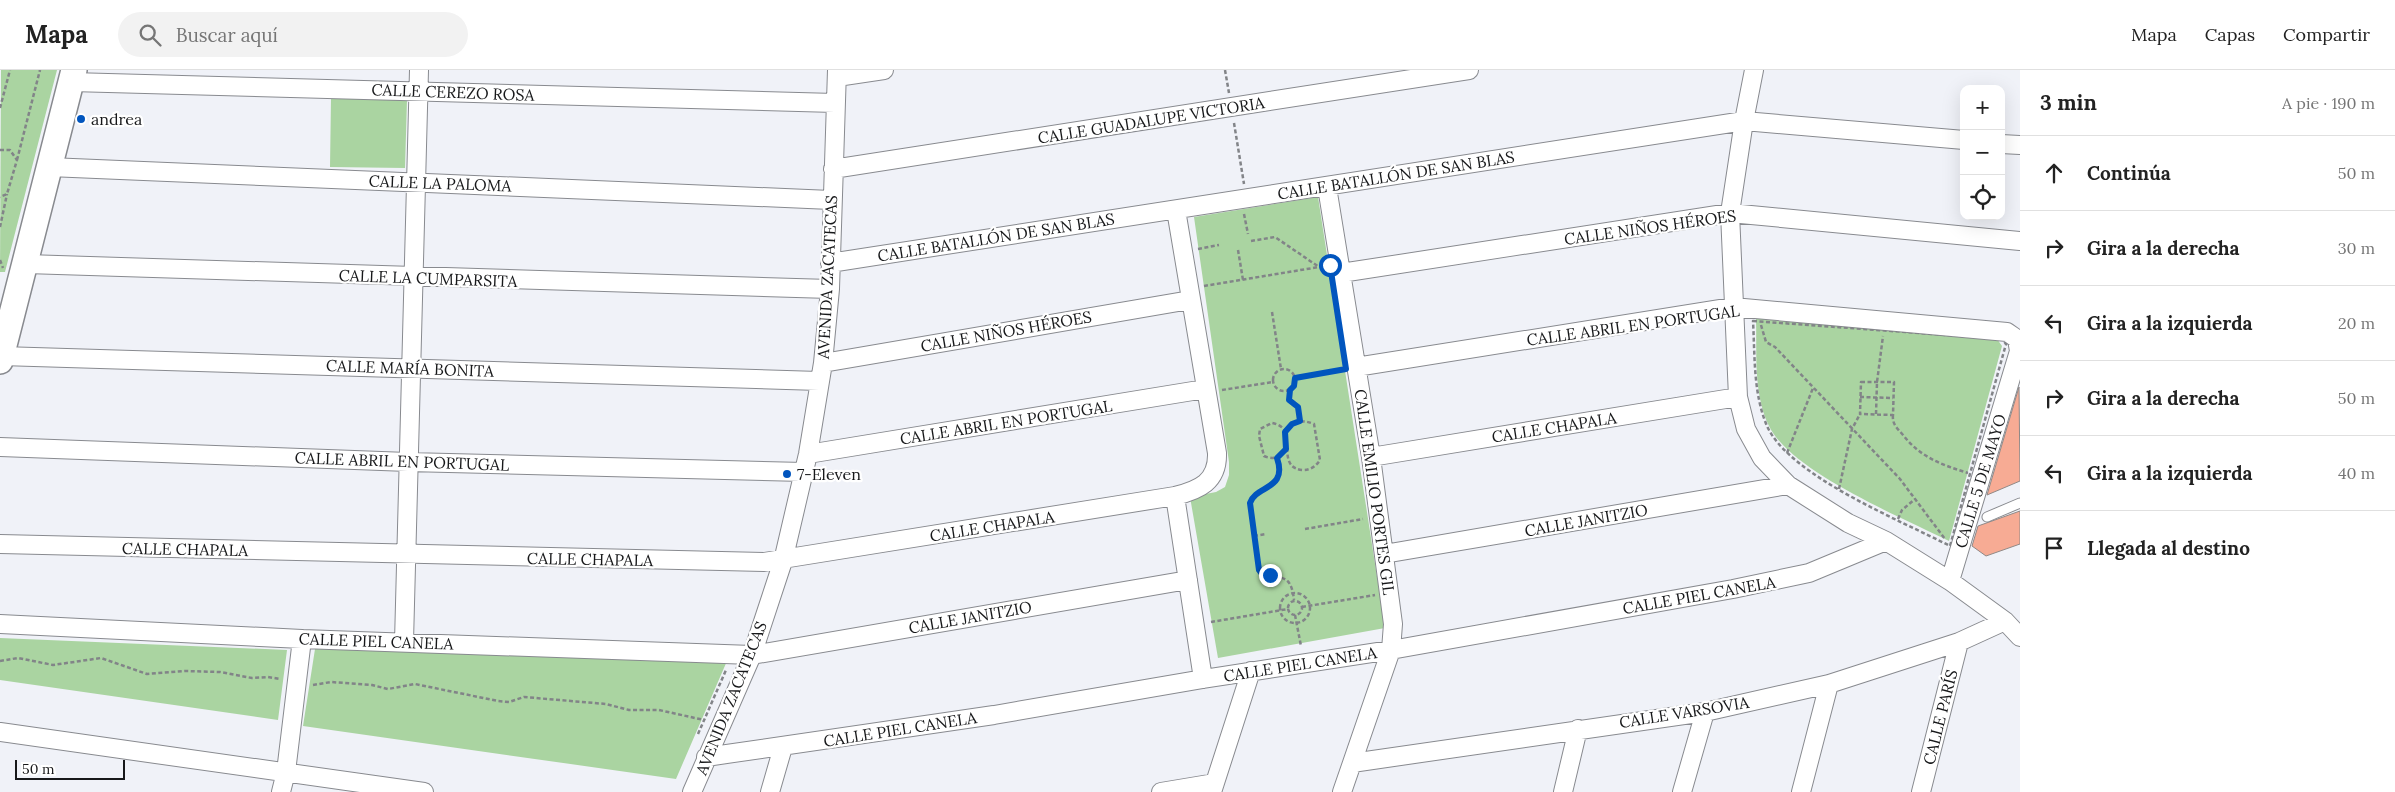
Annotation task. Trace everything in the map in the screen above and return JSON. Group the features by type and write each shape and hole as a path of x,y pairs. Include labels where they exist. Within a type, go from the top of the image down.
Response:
{"main road":[{"path":"1,358 9,296 26,264 48,167 72,76"}],"street":[{"path":"404,642 419,70"},
{"path":"837,74 884,70"},
{"name":"CALLE GUADALUPE VICTORIA","path":"833,169 1469,70"},
{"path":"1754,70 1730,213 1738,397 1746,429 1762,458 1788,485 1848,523 1886,541 1950,581 2005,621 2020,638"},
{"name":"AVENIDA ZACATECAS","path":"692,792 752,654 783,560 808,454 823,363 830,289 831,200 837,74"},
{"name":"CALLE CEREZO ROSA","path":"72,76 418,90 836,103"},
{"name":"CALLE BATALLÓN DE SAN BLAS","path":"830,263 1176,210 1245,203 1327,187 1744,121 1960,140"},
{"path":"2005,144 2020,146"},
{"name":"CALLE LA PALOMA","path":"48,167 831,200"},
{"name":"CALLE EMILIO PORTES GIL","path":"1327,187 1335,269 1351,368 1371,457 1392,617 1391,650 1342,792"},
{"name":"CALLE CHAPALA","path":"0,544 748,563 783,560 1175,496 1194,491 1206,484 1215,469 1217,453 1212,390 1190,300 1176,210"},
{"name":"CALLE NIÑOS HÉROES","path":"1335,269 1730,213 2020,241"},
{"name":"CALLE LA CUMPARSITA","path":"26,264 830,289"},
{"name":"CALLE NIÑOS HÉROES","path":"823,363 1190,300"},
{"name":"CALLE ABRIL EN PORTUGAL","path":"1351,368 1733,307 2007,332 2017,339 2019,351"},
{"name":"CALLE 5 DE MAYO","path":"1950,581 2019,351"},
{"name":"CALLE MARÍA BONITA","path":"1,358 412,368 819,381"},
{"name":"CALLE ABRIL EN PORTUGAL","path":"808,454 1212,390"},
{"name":"CALLE CHAPALA","path":"1371,457 1738,397"},
{"name":"CALLE ABRIL EN PORTUGAL","path":"0,447 408,462 804,472"},
{"name":"CALLE JANITZIO","path":"1384,554 1788,485"},
{"path":"1175,496 1203,679"},
{"name":"CALLE PIEL CANELA","path":"706,757 994,715 1203,679 1391,650 1787,579 1824,567 1886,541"},
{"name":"CALLE JANITZIO","path":"752,654 1188,580"},
{"name":"CALLE VARSOVIA","path":"1352,763 1705,712 1829,684 1959,642 2005,621"},
{"name":"CALLE PIEL CANELA","path":"0,624 302,639 752,654"},
{"path":"281,792 286,772 302,639"},
{"name":"CALLE PARÍS","path":"1921,792 1959,642"},
{"path":"1161,792 1214,788 1251,672"},
{"path":"1801,792 1829,684"},
{"path":"1682,792 1705,712"},
{"path":"1563,792 1578,729"},
{"path":"0,732 286,772 381,789 424,792"},
{"path":"770,792 783,747"}],"lane":[{"path":"1987,516 2020,504"}],"path":[{"path":"0,108 10,70"},
{"path":"0,227 40,70"},
{"path":"1225,70 1232,107 1248,234"},
{"path":"0,150 10,150 17,160"},
{"path":"0,197 7,194"},
{"path":"1251,241 1275,237 1319,267"},
{"path":"1195,241 1198,258"},
{"path":"1196,249 1219,245"},
{"path":"1238,250 1243,280"},
{"path":"1202,286 1319,267 1335,269"},
{"path":"1272,312 1281,369"},
{"path":"1753,321 2002,339 2006,344 1950,546 1839,490 1792,459 1768,428 1756,391 1753,321"},
{"path":"1760,322 1766,342 1775,347 1900,479 1950,546"},
{"path":"1876,414 1877,382 1884,331"},
{"path":"1295,378 1351,368"},
{"path":"1290,390 1277,389 1273,382 1275,373 1281,369 1292,372 1295,378 1294,386 1290,390 1289,400 1298,407 1300,421"},
{"path":"1212,390 1273,382"},
{"path":"1839,490 1852,429 1860,414 1861,382 1894,382 1894,426 1911,446 1930,459 1970,474"},
{"path":"1787,453 1813,388"},
{"path":"1860,398 1893,398"},
{"path":"1860,414 1893,415"},
{"path":"1285,432 1292,424 1300,421 1310,423 1316,427 1320,460 1315,466 1307,470 1295,467 1288,459 1285,432 1280,425 1274,423 1264,425 1259,431 1262,455 1268,458 1277,458 1284,452 1286,444"},
{"path":"1277,458 1279,468 1275,481 1268,489 1254,495 1251,499 1254,536 1261,573 1282,578 1293,593 1294,600"},
{"path":"1898,519 1902,510 1914,499"},
{"path":"1305,529 1369,518"},
{"path":"1254,536 1266,534"},
{"path":"1293,593 1303,594 1310,605 1307,618 1297,623 1285,620 1280,610 1284,598 1293,593"},
{"path":"1302,607 1381,594"},
{"path":"1294,600 1300,602 1302,607 1300,613 1296,615"},
{"path":"1288,609 1288,605 1294,600"},
{"path":"1211,632 1210,622 1288,609"},
{"path":"1288,609 1296,615"},
{"path":"1296,615 1301,646 1310,645"},
{"path":"0,661 18,658 53,665 101,658 147,674 185,671 220,672 252,678 268,677 280,679 281,671"},
{"path":"697,737 726,669 717,669"},
{"path":"312,678 311,686 331,682 372,685 388,689 408,684 421,684 440,690 498,701 509,702 524,698 606,704 628,710 659,710 704,720"}],"green space":[{"path":"1,70 57,70 5,272 0,272"},
{"path":"331,98 407,100 405,168 330,167"},
{"path":"1318,197 1385,628 1218,658 1190,497 1216,492 1225,487 1229,475 1229,462 1194,217"},
{"path":"1756,318 1997,339 2002,346 1949,541 1878,507 1823,477 1781,443 1769,426 1760,400 1757,373"},
{"path":"0,638 287,650 278,720 0,680"},
{"path":"315,649 727,661 676,779 303,726"}],"building":[{"path":"2019,387 2020,481 1987,495"},
{"path":"2020,511 2020,544 1986,556 1972,546 1978,526"}],"place":[{"name":"andrea","path":"81,119"},
{"name":"7-Eleven","path":"787,474"}],"route":[{"path":"1270,575 1262,574 1259,570 1250,503 1254,495 1268,489 1275,481 1279,468 1277,458 1286,449 1285,432 1292,424 1300,421 1298,407 1290,403 1288,397 1290,390 1294,386 1295,378 1346,369 1330,265"}]}
